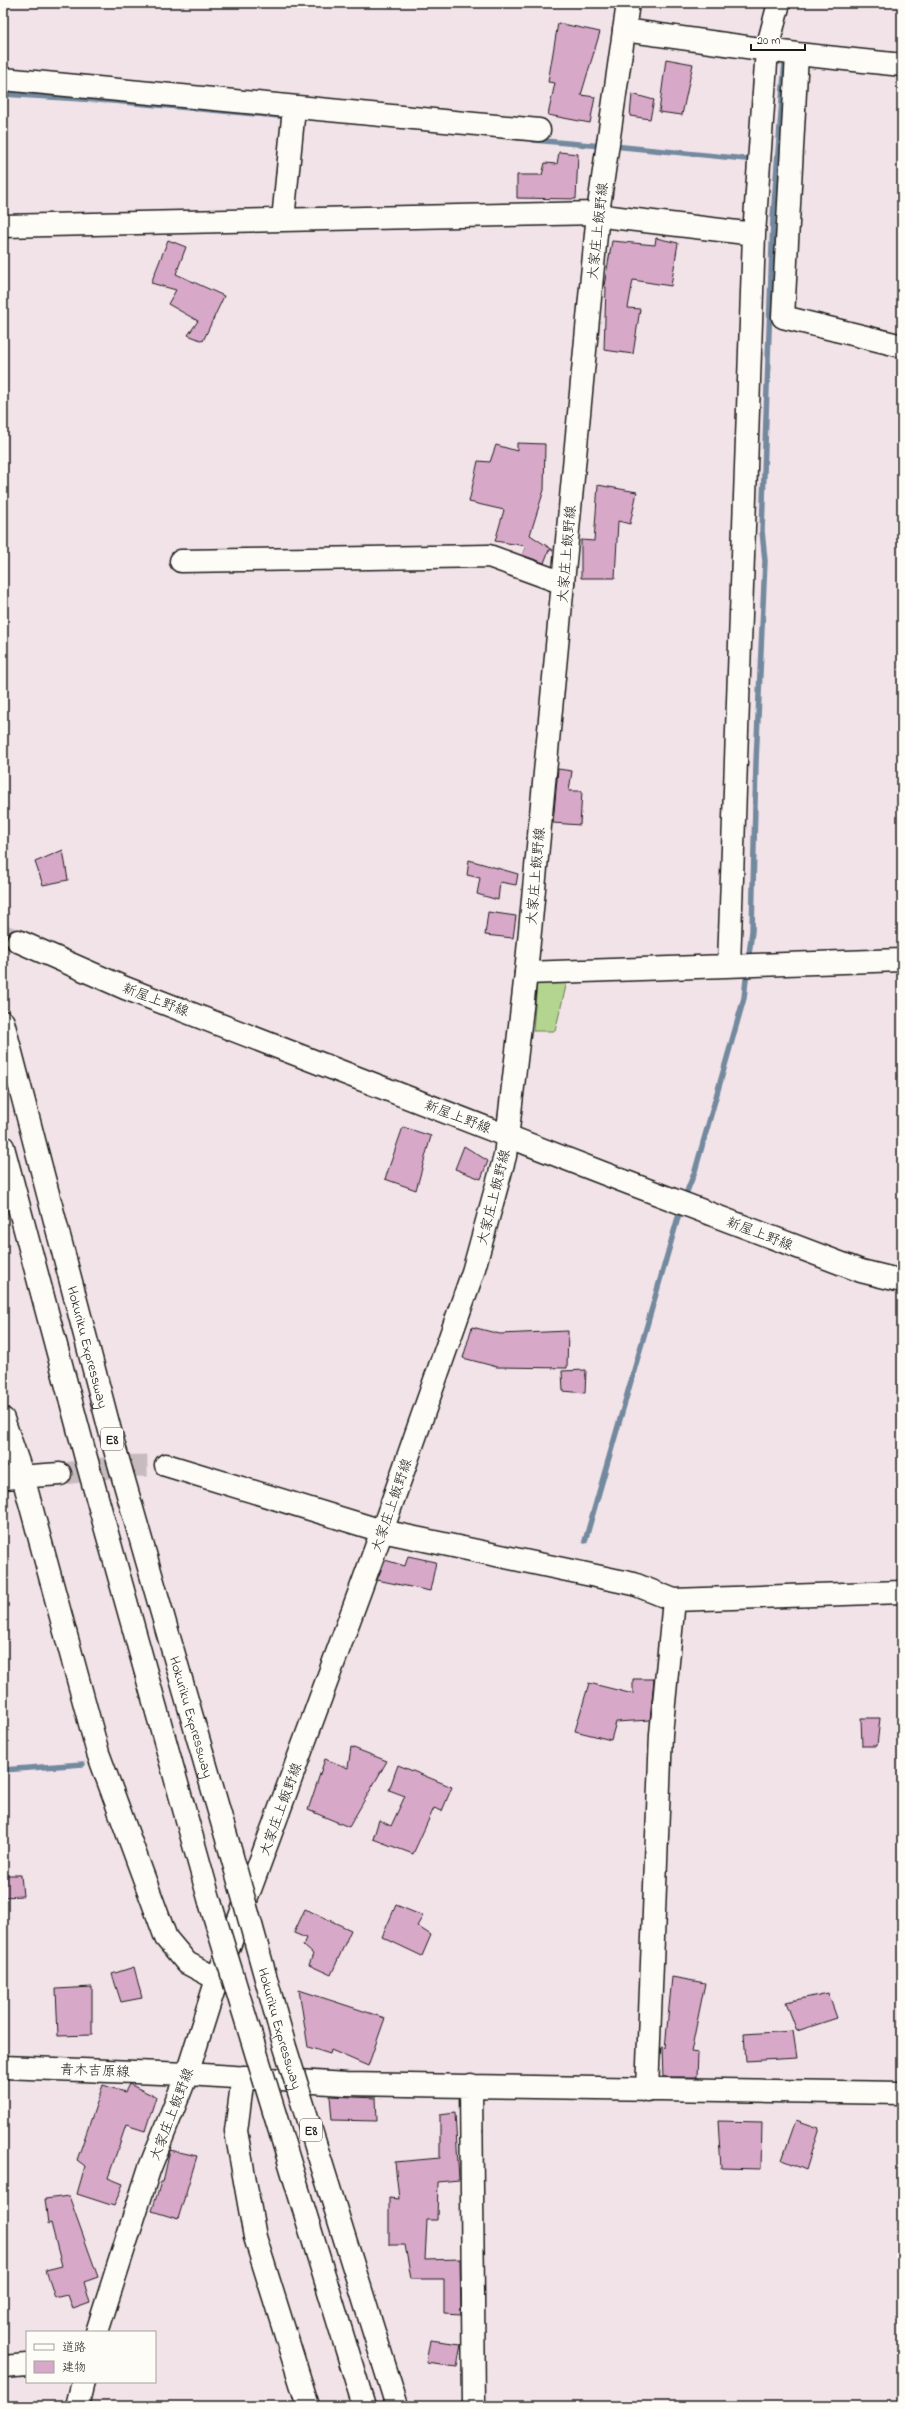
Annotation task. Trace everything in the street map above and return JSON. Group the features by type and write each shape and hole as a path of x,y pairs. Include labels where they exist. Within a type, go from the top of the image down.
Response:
{"main road":[{"name":"大家庄上飯野線","path":"96,2331 149,2170 187,2074 217,1979 382,1531 475,1266 505,1156 526,973 598,213 628,3"},
{"path":"729,965 754,234 766,49 779,3"},
{"path":"624,30 797,54 902,65"},
{"path":"797,54 783,317 902,346"},
{"path":"3,79 294,108 539,130"},
{"path":"283,220 294,108"},
{"path":"3,226 598,213 611,217 754,234"},
{"path":"181,561 489,556 563,583"},
{"name":"新屋上野線","path":"18,941 125,988 861,1271 902,1281"},
{"path":"526,973 902,960"},
{"name":"Hokuriku Expressway","path":"3,1022 114,1446 285,2047 397,2406"},
{"name":"E8","path":"3,1147 86,1458 210,1902 364,2406"},
{"path":"3,1419 13,1478 98,1753 166,1938 187,1963 217,1979"},
{"path":"166,1465 382,1531 634,1584 674,1600 902,1592"},
{"path":"13,1478 60,1474"},
{"path":"648,2090 661,1734 674,1600"},
{"name":"青木吉原線","path":"3,2066 187,2074 346,2084 902,2093"},
{"path":"243,2077 236,2131 255,2237 308,2406"},
{"path":"471,2085 474,2406"},
{"path":"3,2367 26,2365"},
{"path":"77,2406 83,2383"}],"green space":[{"path":"537,982 567,982 555,1031 533,1031"}],"building":[{"path":"558,23 600,32 581,95 595,97 590,123 548,115 555,83 548,82"},
{"path":"666,59 693,64 682,115 659,112"},
{"path":"632,94 654,100 650,119 630,116"},
{"path":"559,152 578,154 576,199 517,198 517,175 542,175 545,163 557,164"},
{"path":"656,238 678,243 671,286 633,280 628,308 640,309 633,354 604,350 606,287 604,286 612,241 655,245"},
{"path":"168,240 186,247 176,274 224,296 203,341 188,335 198,321 168,304 176,290 151,283"},
{"path":"517,443 545,444 544,490 530,535 553,550 549,550 544,563 522,555 526,546 495,541 504,510 469,502 478,461 490,462 496,445 517,451"},
{"path":"598,485 637,492 630,524 618,521 615,578 581,578 581,540 594,541"},
{"path":"558,769 572,771 569,791 582,791 580,825 553,823"},
{"path":"63,850 68,880 43,885 35,862"},
{"path":"469,860 518,874 516,885 500,882 498,900 477,894 480,878 467,875"},
{"path":"488,912 516,916 513,938 485,935"},
{"path":"403,1127 431,1136 416,1190 385,1179"},
{"path":"464,1146 488,1161 481,1179 455,1169"},
{"path":"472,1327 500,1334 568,1331 567,1368 497,1367 463,1358"},
{"path":"586,1370 585,1393 563,1391 562,1371"},
{"path":"408,1556 436,1562 430,1591 377,1580 385,1560 405,1566"},
{"path":"633,1679 654,1679 650,1720 616,1722 611,1740 575,1731 589,1683 633,1694"},
{"path":"861,1718 880,1718 877,1746 862,1746"},
{"path":"351,1747 387,1761 349,1827 308,1810 325,1759 348,1768"},
{"path":"398,1765 452,1787 442,1811 434,1808 413,1854 373,1839 379,1820 391,1826 405,1796 389,1790"},
{"path":"3,1875 21,1875 23,1896 3,1897"},
{"path":"396,1905 423,1916 417,1926 431,1935 422,1956 382,1937"},
{"path":"305,1909 351,1930 331,1975 309,1965 313,1954 303,1945 306,1938 294,1933"},
{"path":"134,1967 142,1998 121,2002 112,1974"},
{"path":"672,1977 705,1983 691,2052 698,2053 697,2077 663,2077 662,2047 665,2048"},
{"path":"92,1987 92,2035 58,2036 56,1989"},
{"path":"299,1990 385,2018 368,2066 331,2050 330,2054 308,2047"},
{"path":"828,1993 837,2018 797,2031 786,2002"},
{"path":"793,2031 797,2058 746,2061 744,2034"},
{"path":"129,2084 156,2097 145,2131 126,2125 108,2178 123,2184 114,2206 77,2194 85,2166 77,2160 103,2085 125,2092"},
{"path":"330,2096 376,2098 377,2121 332,2120"},
{"path":"455,2113 459,2180 438,2182 437,2220 427,2220 425,2260 460,2259 461,2314 444,2313 444,2279 411,2279 405,2245 389,2245 389,2198 399,2199 395,2162 440,2158 440,2115"},
{"path":"796,2120 819,2128 806,2170 782,2160"},
{"path":"718,2121 762,2122 761,2169 721,2168"},
{"path":"170,2150 197,2156 178,2219 152,2211 161,2182 163,2182"},
{"path":"69,2196 98,2277 84,2282 90,2303 73,2309 68,2295 55,2298 46,2270 62,2266 51,2223 48,2224 45,2199"},
{"path":"430,2340 461,2344 457,2367 426,2363"}],"waterway":[{"path":"748,962 752,931 756,762 765,561 762,531 773,218 785,61"},
{"path":"3,94 113,101 290,117"},
{"path":"533,140 602,146"},
{"path":"613,146 756,160"},
{"path":"684,1199 695,1171 744,998 747,970"},
{"path":"585,1541 681,1207"},
{"path":"3,1770 83,1764"}],"tunnel":[{"path":"3,935 18,941"},
{"path":"60,1474 124,1466 166,1465"}]}
